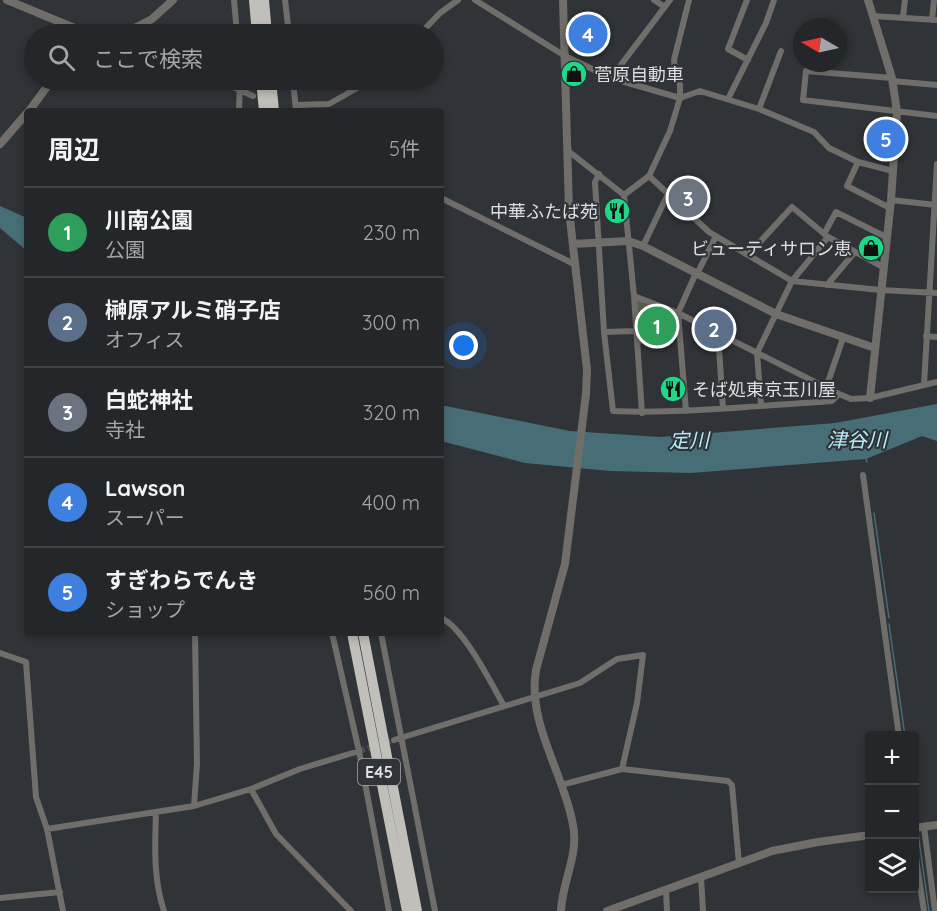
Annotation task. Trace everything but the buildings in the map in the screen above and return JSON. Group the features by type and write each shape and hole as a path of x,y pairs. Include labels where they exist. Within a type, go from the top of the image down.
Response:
{"highway":[{"path":"254,0 256,24"},
{"path":"264,0 266,24"},
{"path":"262,90 264,108"},
{"path":"272,90 274,108"},
{"name":"E45","path":"353,636 406,911"},
{"name":"E45","path":"364,636 417,911"}],"street":[{"path":"7,0 65,24"},
{"path":"143,24 153,19 173,0"},
{"path":"234,0 236,24"},
{"path":"285,0 288,24"},
{"path":"430,24 458,0"},
{"path":"474,0 565,56 611,78 680,98 700,91 759,109 814,132 830,148 858,162 893,171"},
{"path":"561,911 575,844 572,816 535,697 536,670 565,564 577,477 587,370 569,210 563,0"},
{"path":"654,0 665,7"},
{"path":"611,78 670,0"},
{"path":"624,195 649,176 670,131 680,98 674,60 689,0"},
{"path":"747,0 728,49 748,60"},
{"path":"728,99 766,23 774,0"},
{"path":"869,0 892,80 897,112 870,398"},
{"path":"903,17 905,0"},
{"path":"873,16 934,20 934,0"},
{"path":"759,109 781,51"},
{"path":"937,85 806,71 803,100 937,116"},
{"path":"31,108 44,90"},
{"path":"239,108 241,90"},
{"path":"243,90 253,96"},
{"path":"294,90 296,108 329,104 354,90"},
{"path":"0,144 24,117"},
{"path":"567,150 624,195 642,412"},
{"path":"858,162 847,186 890,204 936,205"},
{"path":"924,385 928,292 934,249 937,164"},
{"path":"599,174 595,182 598,243 612,411 686,411 832,401 839,394"},
{"path":"649,176 709,232 792,281 937,293"},
{"path":"643,246 668,194"},
{"path":"444,199 576,265"},
{"path":"748,255 792,207 826,236 883,267"},
{"path":"761,405 757,353 792,281 826,236 836,212 886,237"},
{"path":"686,411 678,313 716,236"},
{"path":"573,244 628,241 643,246 776,314 875,348"},
{"path":"827,285 854,253"},
{"path":"634,296 678,313 851,399 870,398 937,382"},
{"path":"604,332 635,331"},
{"path":"718,333 723,409"},
{"path":"926,336 937,337"},
{"path":"826,388 843,338"},
{"path":"863,476 898,731"},
{"path":"444,619 465,641 504,706"},
{"path":"194,806 197,764 195,636"},
{"path":"333,636 359,751 389,911"},
{"path":"382,636 435,911"},
{"path":"0,653 26,662 34,788 47,829 63,911"},
{"path":"394,740 580,683 617,659 643,655 637,704 622,769"},
{"path":"47,829 194,806 251,789 300,769 359,751"},
{"path":"561,786 622,769 728,780 731,783 739,864"},
{"path":"251,789 276,834 351,911"},
{"path":"156,812 155,866 157,886 164,911"},
{"path":"919,828 937,825"},
{"path":"924,827 934,882 935,911"},
{"path":"607,911 772,851 865,836"},
{"path":"919,874 924,911"},
{"path":"701,877 703,911"},
{"path":"666,890 667,911"},
{"path":"0,898 60,892"}],"green space":[{"path":"636,298 676,317 677,335 667,335 666,342 640,344"}],"water":[{"path":"0,206 24,217 24,248 0,228"},
{"name":"津谷川","path":"937,404 937,441 922,436 866,459 691,473 610,471 525,463 444,442 444,406 570,431 660,437 835,423"}],"waterway":[{"path":"874,513 889,618"},
{"path":"889,624 904,731"},
{"path":"919,839 929,911"}],"tunnel":[{"path":"359,751 394,740"}],"place":[{"name":"Lawson","path":"588,34"},
{"name":"菅原自動車","path":"574,74"},
{"name":"すぎわらでんき","path":"886,139"},
{"name":"白蛇神社","path":"688,198"},
{"name":"中華ふたば苑","path":"617,211"},
{"name":"ビューティサロン恵","path":"871,248"},
{"name":"川南公園","path":"657,326"},
{"name":"榊原アルミ硝子店","path":"714,329"},
{"name":"そば処東京玉川屋","path":"673,389"}],"water label":[{"name":"定川","path":"689,440"}]}
